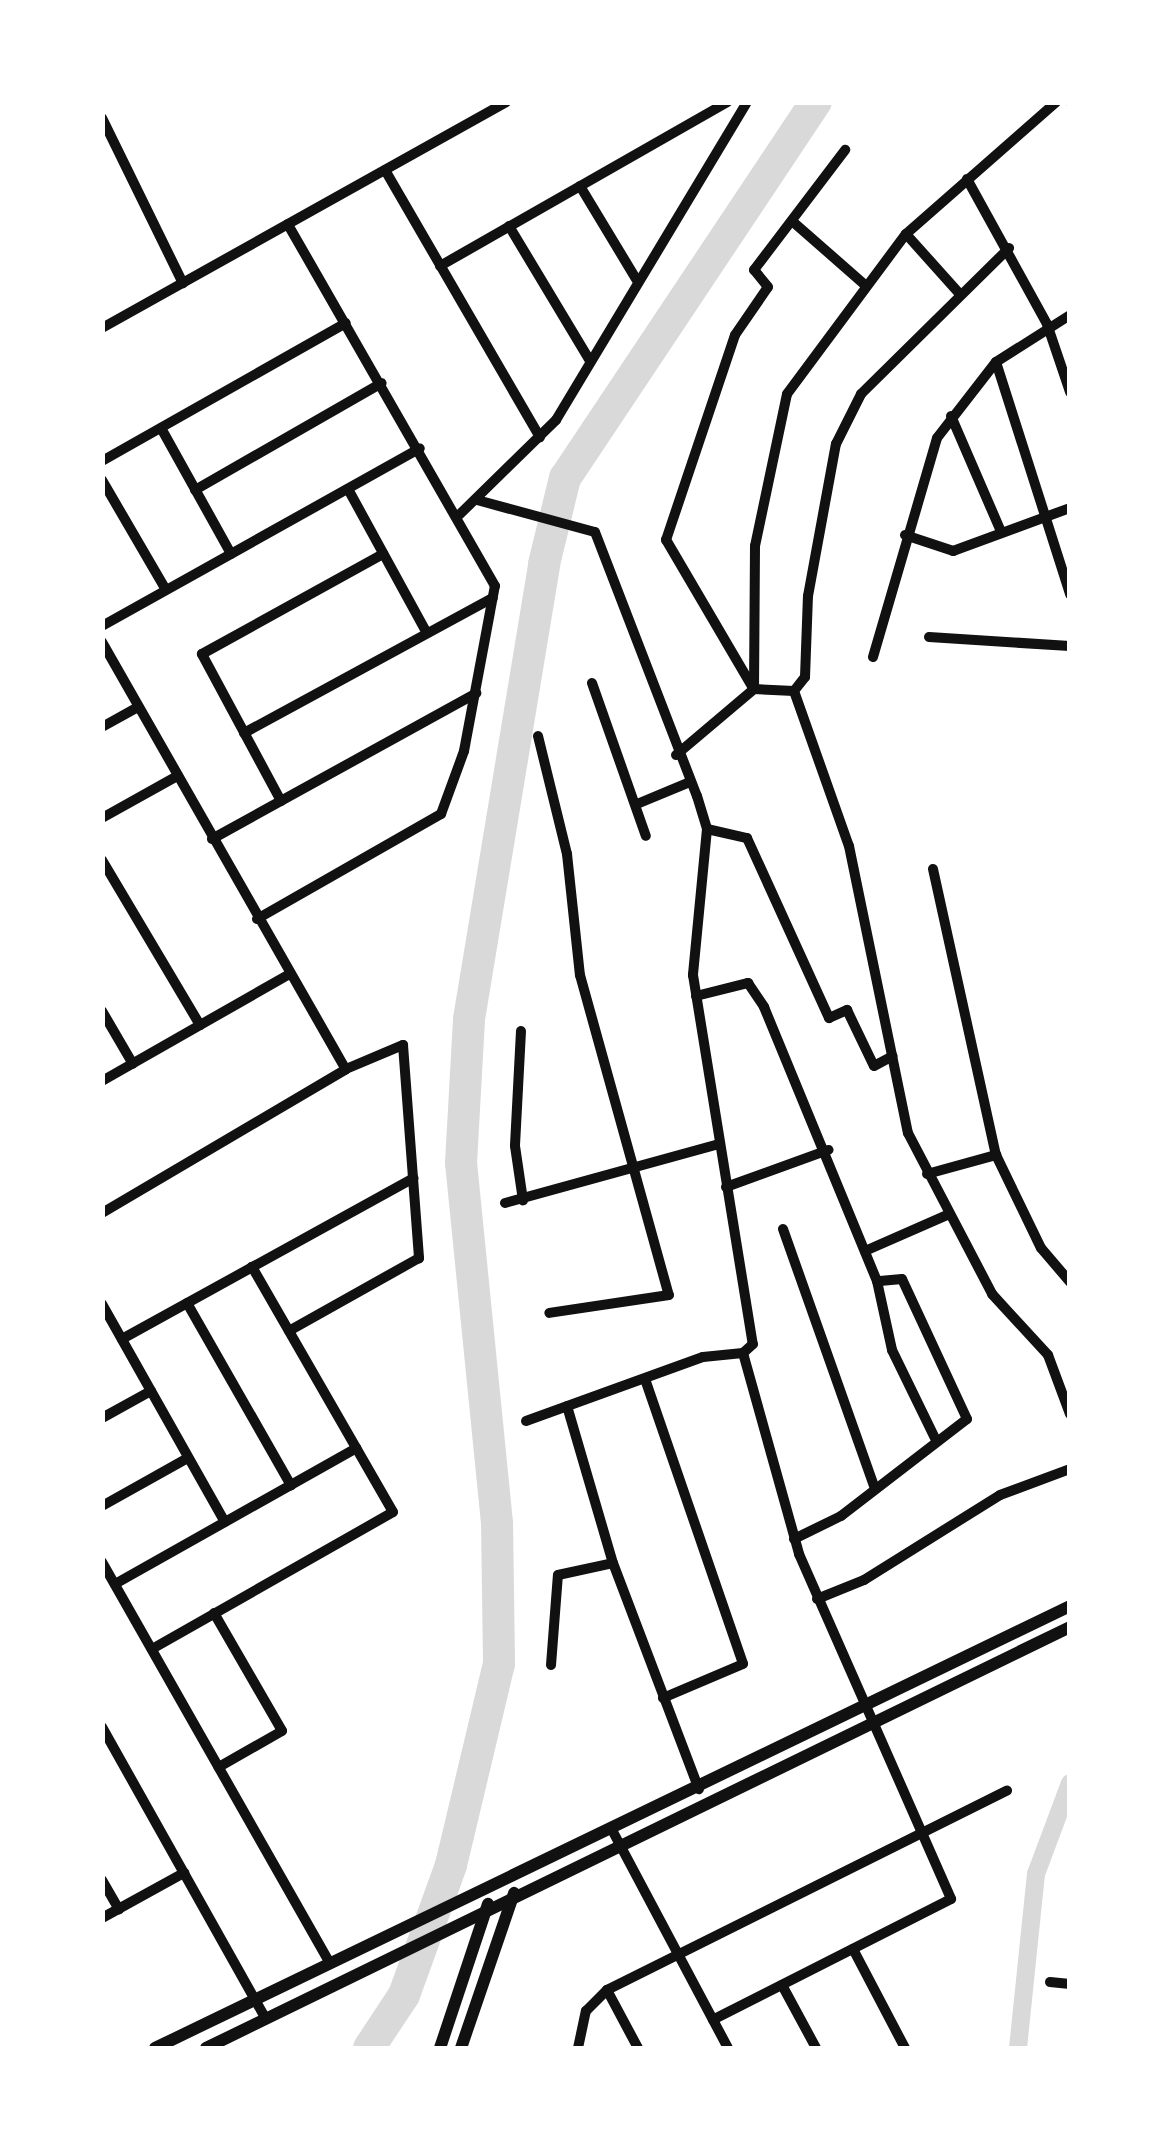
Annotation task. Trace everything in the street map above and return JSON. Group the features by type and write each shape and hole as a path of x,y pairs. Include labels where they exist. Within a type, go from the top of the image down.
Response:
{"street":[{"path":"102,328 506,102"},
{"path":"440,266 727,102"},
{"path":"459,515 540,437 747,102"},
{"path":"754,689 755,546 772,447 814,348 906,234 1056,102"},
{"path":"102,118 183,284"},
{"path":"754,689 666,540 735,336 768,286 754,270 845,150"},
{"path":"385,170 540,437"},
{"path":"967,180 1009,248 1047,324 1070,392"},
{"path":"580,186 636,278"},
{"path":"792,221 865,285"},
{"path":"257,919 441,814 476,693 493,598 459,515 288,224"},
{"path":"509,226 590,361"},
{"path":"906,234 958,292"},
{"path":"794,691 805,677 808,596 836,444 861,394 958,292 1009,248"},
{"path":"872,657 905,535 951,416 996,362 1047,324 1070,315"},
{"path":"102,461 346,323"},
{"path":"996,362 1051,515 1070,594"},
{"path":"195,490 382,383"},
{"path":"951,416 1000,529"},
{"path":"161,428 230,554"},
{"path":"102,626 420,448"},
{"path":"102,480 166,590"},
{"path":"348,489 428,633"},
{"path":"477,500 584,522 706,829 696,996 753,1344 743,1353 645,1379 526,1421"},
{"path":"905,535 953,551 1000,529 1070,508"},
{"path":"281,801 202,654 384,554"},
{"path":"244,733 493,598"},
{"path":"929,637 1070,646"},
{"path":"102,642 288,975 346,1069"},
{"path":"592,684 646,836"},
{"path":"676,755 754,689 794,691"},
{"path":"794,691 848,846 893,1056 926,1174 992,1294 1048,1355 1068,1407"},
{"path":"212,839 476,693"},
{"path":"102,727 138,707"},
{"path":"538,736 567,854 580,976 669,1295 549,1313"},
{"path":"102,818 178,776"},
{"path":"637,804 690,782"},
{"path":"706,829 747,838 829,1018 848,1010 874,1066 893,1056"},
{"path":"102,860 200,1025"},
{"path":"933,869 996,1155 1041,1248 1070,1282"},
{"path":"102,1082 288,975"},
{"path":"696,996 748,983 828,1150 877,1281 892,1350 935,1438"},
{"path":"102,1011 133,1064"},
{"path":"520,1031 515,1146 523,1200"},
{"path":"102,1213 391,1044 410,1054 420,1258 289,1331"},
{"path":"505,1204 633,1172 718,1144"},
{"path":"726,1187 828,1150"},
{"path":"926,1174 996,1155"},
{"path":"122,1339 414,1178"},
{"path":"865,1251 947,1215"},
{"path":"783,1228 874,1486"},
{"path":"152,1649 392,1512 252,1267"},
{"path":"794,1540 967,1419 902,1279 877,1281"},
{"path":"187,1303 291,1485"},
{"path":"102,1304 224,1522"},
{"path":"713,2020 951,1900 870,1728 794,1540 743,1353"},
{"path":"645,1379 743,1664 664,1698"},
{"path":"102,1418 151,1390"},
{"path":"567,1406 613,1564 699,1789"},
{"path":"115,1584 356,1448"},
{"path":"102,1506 188,1458"},
{"path":"817,1599 864,1580 1000,1495 1070,1468"},
{"path":"102,1562 328,1960"},
{"path":"550,1666 558,1575 613,1564"},
{"path":"155,2048 468,1892 864,1712 1070,1606"},
{"path":"214,1613 282,1732 219,1767"},
{"path":"206,2048 453,1920 621,1846 870,1728 1070,1627"},
{"path":"102,1727 265,2018"},
{"path":"578,2048 586,2012 607,1990 918,1829 1007,1790"},
{"path":"611,1828 728,2048"},
{"path":"102,1918 184,1872"},
{"path":"501,1877 514,1893"},
{"path":"440,2048 501,1877"},
{"path":"102,1880 119,1909"},
{"path":"462,2048 514,1893"},
{"path":"853,1949 906,2048"},
{"path":"1050,1982 1070,1984"},
{"path":"782,1985 816,2048"},
{"path":"607,1990 638,2048"}],"waterway":[{"path":"369,2048 404,1995 451,1865 499,1664 497,1523 461,1163 469,1019 544,564 565,478 816,102"},
{"path":"1018,2048 1036,1874 1070,1783"}]}
